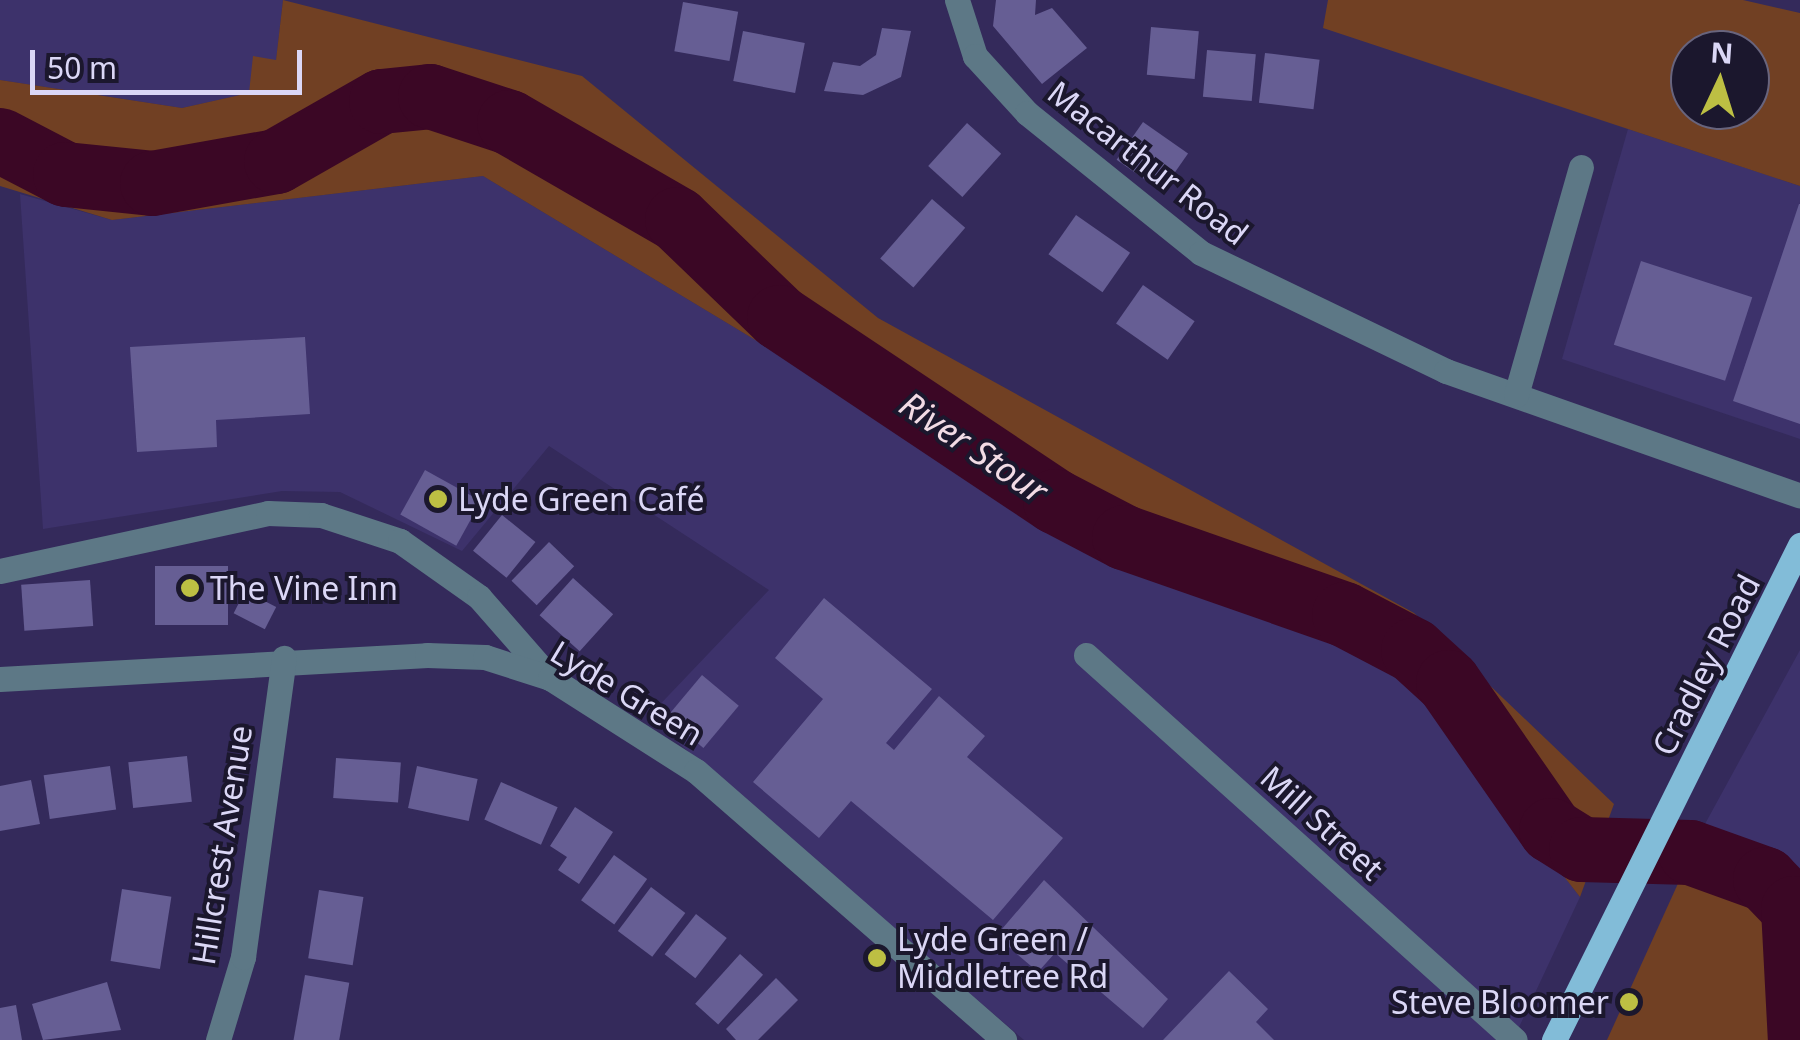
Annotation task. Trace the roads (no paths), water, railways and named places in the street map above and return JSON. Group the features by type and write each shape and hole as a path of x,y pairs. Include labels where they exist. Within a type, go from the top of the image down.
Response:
{"main road":[{"name":"Cradley Road","path":"1554,1040 1800,546"}],"street":[{"name":"Macarthur Road","path":"956,0 976,56 1027,114 1201,253 1328,322 1516,395 1800,496"},
{"path":"1516,395 1581,168"},
{"path":"0,571 268,513 321,514 416,552 479,598 550,678"},
{"name":"Mill Street","path":"1086,655 1514,1040"},
{"name":"Lyde Green","path":"0,678 284,658 485,657 550,678 696,771 1004,1040"},
{"name":"Hillcrest Avenue","path":"218,1040 243,957 284,658"}],"waterway":[{"name":"River Stour","path":"0,140 65,174 152,183 276,161 381,101 430,96 509,122 677,219 779,317 1055,501 1124,537 1344,614 1413,650 1448,682 1551,830 1581,849 1690,852 1765,879 1793,908 1800,1040"}],"place":[{"name":"Lyde Green Café","path":"438,499"},
{"name":"The Vine Inn","path":"190,588"},
{"name":"Lyde Green / Middletree Rd","path":"877,958"},
{"name":"Steve Bloomer","path":"1629,1002"}]}
